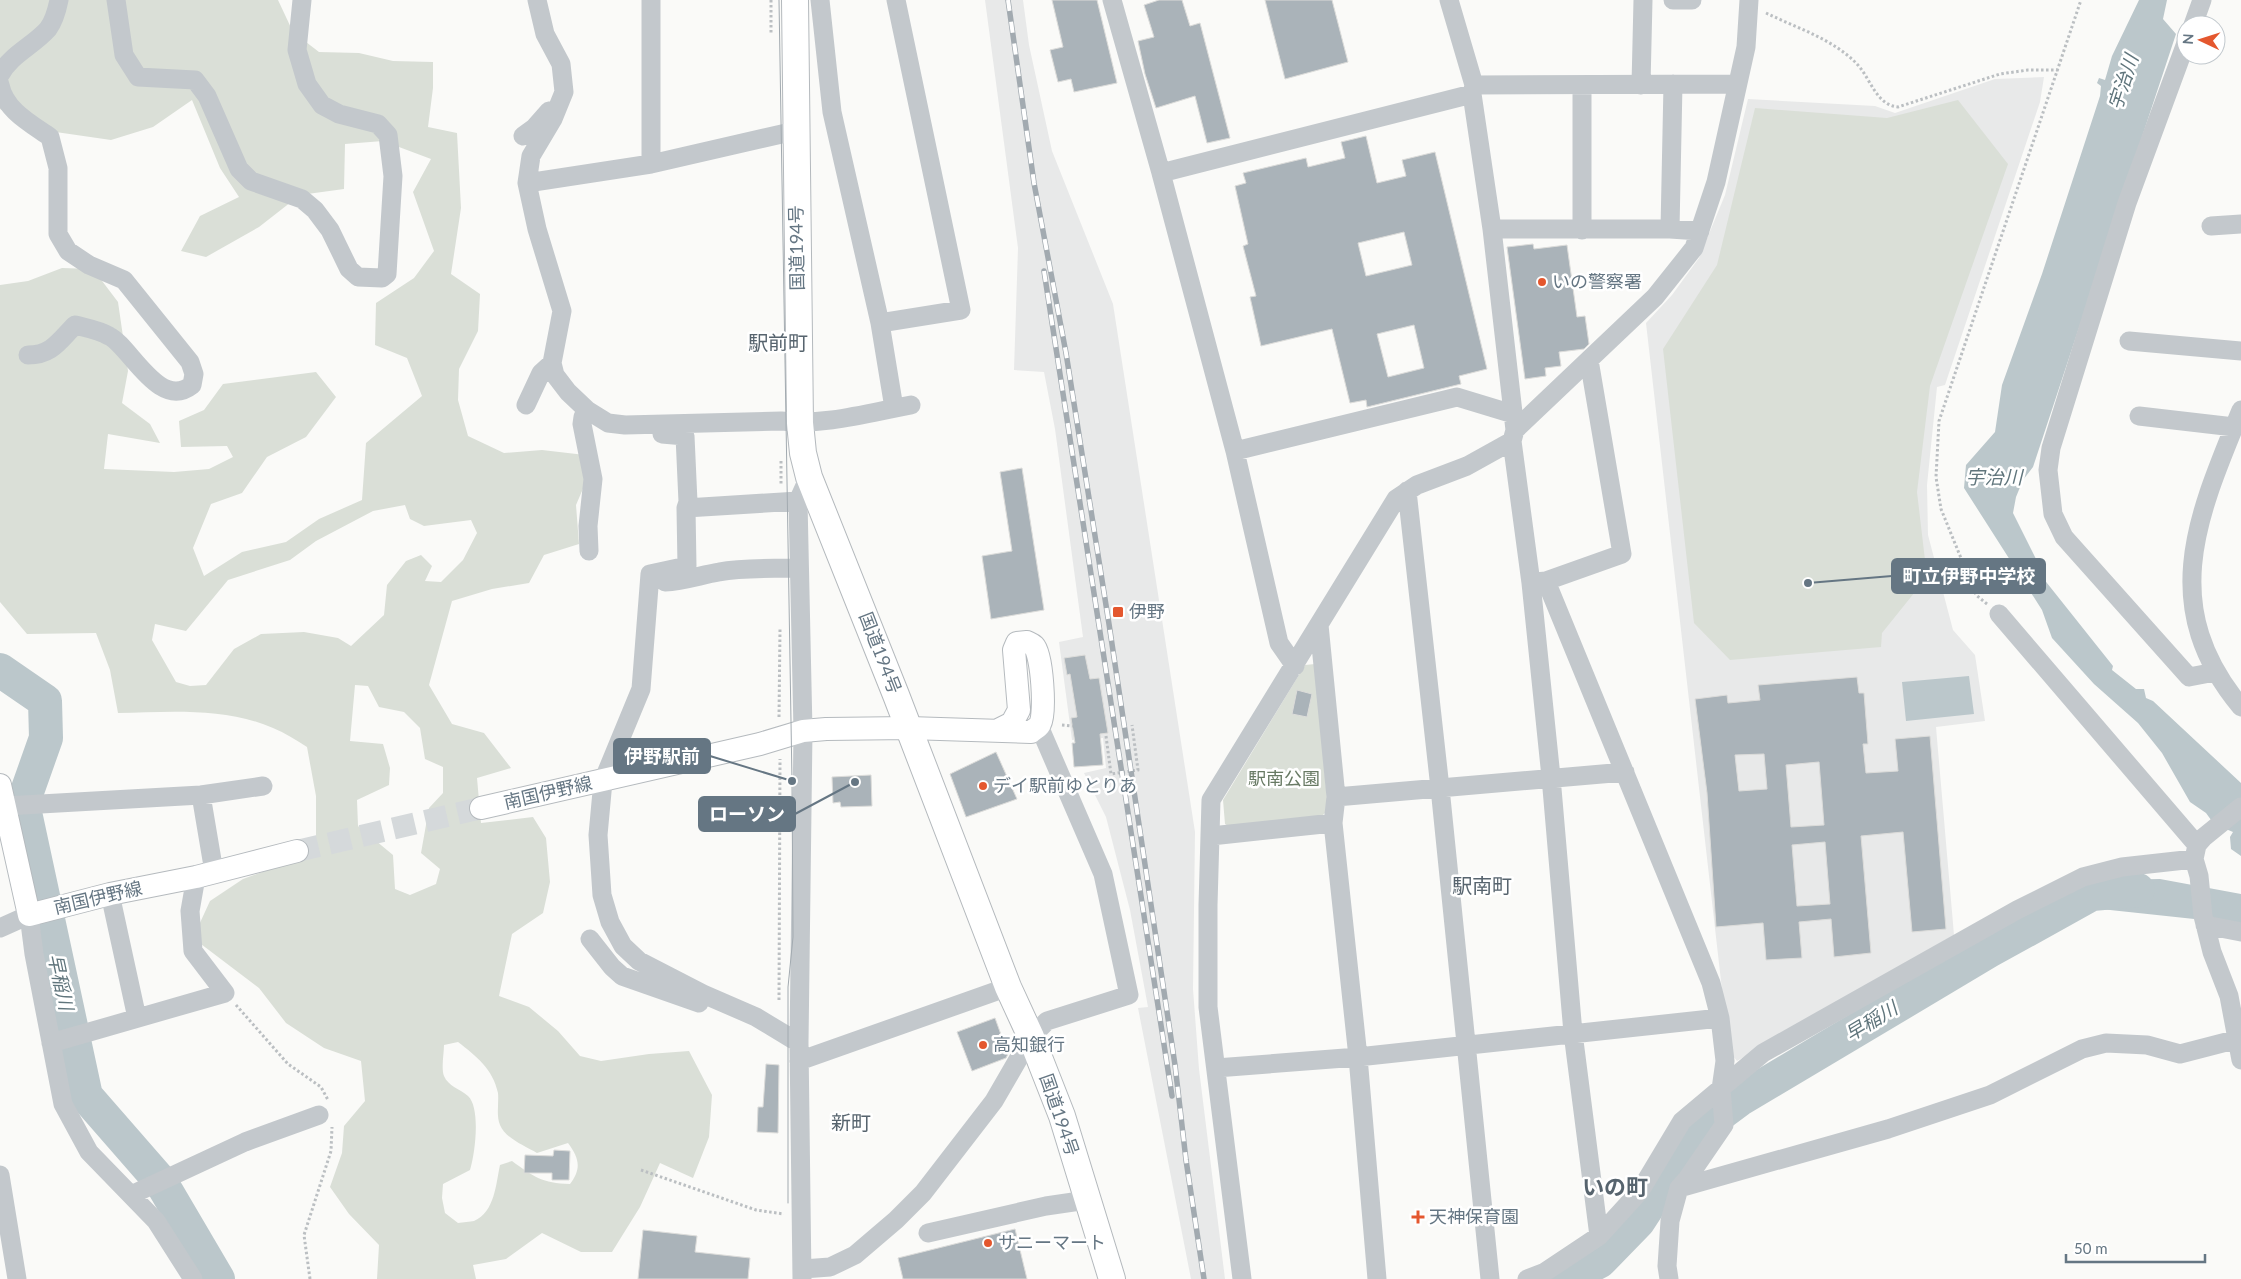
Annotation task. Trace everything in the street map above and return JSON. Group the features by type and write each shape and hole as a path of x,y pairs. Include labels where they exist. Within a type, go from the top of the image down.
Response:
{"highway":[{"name":"国道194号","path":"795,0 794,73 800,423 803,453 809,477 909,728 1008,987 1031,1037 1062,1116 1112,1279"}],"main road":[{"path":"998,730 1012,723 1019,710 1014,650 1017,643 1027,642 1035,646 1038,656 1044,702 1039,726"},
{"name":"南国伊野線","path":"481,808 760,744 803,731 909,728 1031,732 1039,726"},
{"name":"南国伊野線","path":"2,795 39,912 297,851"}],"street":[{"path":"0,75 5,65 48,28 56,13 59,0"},
{"path":"116,0 124,56 138,77 195,80 207,96 239,169 251,181 302,199 315,210 330,230 349,269 358,277 382,278 387,274 393,176 388,135 378,124 339,114 322,105 307,84 298,50 302,0"},
{"path":"537,0 544,34 561,64 564,92 553,120 531,156 527,183 537,229 562,311 552,363 555,375 568,392 587,410 608,423 625,425 781,421 800,423 826,421 903,407 880,323 832,112 820,0"},
{"path":"651,0 651,164"},
{"path":"880,323 961,310 896,0"},
{"path":"1112,0 1235,451 1279,642 1295,666"},
{"path":"1449,0 1473,90 1492,229 1514,428 1539,582 1551,778 1573,1033 1599,1236"},
{"path":"1641,84 1643,0"},
{"path":"1673,0 1692,0"},
{"path":"2196,15 2202,0"},
{"path":"1242,1279 1208,1007 1210,800 1295,666 1396,499 1406,491 1467,466 1514,428 1656,297 1694,248 1716,182 1746,47 1750,3"},
{"path":"2178,65 2127,203 2051,448 2048,470 2053,514 2064,537 2189,677 2215,672"},
{"path":"794,73 828,74"},
{"path":"1670,229 1673,84"},
{"path":"1160,173 1473,90 1582,85 1737,84"},
{"path":"0,85 2,94 19,116 50,137 58,168 58,234 68,251 89,265 124,280 190,362 194,374 192,386 186,390 171,389 155,384 110,336 75,325 42,355 28,355"},
{"path":"1582,85 1582,230"},
{"path":"522,136 534,128 564,92"},
{"path":"527,183 651,164 795,131"},
{"path":"2211,226 2241,224"},
{"path":"1492,229 1670,229 1700,231"},
{"path":"2129,341 2241,350"},
{"path":"1539,582 1622,554 1589,360"},
{"path":"526,405 541,373 552,363"},
{"path":"1235,451 1457,397 1514,428"},
{"path":"587,410 582,424 593,479 588,526 589,552"},
{"path":"2139,416 2238,418 2220,462 2198,527 2190,577 2194,619 2202,646 2215,672 2241,707"},
{"path":"625,425 642,432 685,436 688,502 686,508 687,566 650,574 641,689 603,781 598,835 602,894 610,922 623,946 639,961 664,975 756,1017 779,1031 800,1052"},
{"path":"809,477 798,501 803,731 800,1052 802,1274 830,1267 855,1255 896,1220 923,1193 994,1101 1031,1037 1047,1021 1129,995 1103,874 1039,726"},
{"path":"1406,491 1440,788 1490,1279"},
{"path":"686,508 798,501"},
{"path":"649,581 684,581 718,572 738,570 798,568"},
{"path":"1539,582 1625,772 1711,983 1720,1018 1725,1061 1721,1089 1724,1125 1679,1188 1670,1221 1667,1266 1669,1279"},
{"path":"1999,614 2198,854 2204,920 2212,952 2229,996 2241,1060"},
{"path":"1319,625 1336,798 1333,823 1358,1057 1377,1279"},
{"path":"1336,798 1625,772"},
{"path":"2,795 201,795 263,786"},
{"path":"50,1043 225,993 193,951 190,911 205,874 201,795"},
{"path":"1527,1279 1544,1272 1599,1236 1640,1191 1682,1122 1763,1053 2016,910 2083,877 2122,867 2198,854 2241,807"},
{"path":"1211,836 1333,823"},
{"path":"110,894 138,1018"},
{"path":"0,928 39,912 34,954 63,1104 89,1152 156,1222 194,1279"},
{"path":"2204,920 2241,932"},
{"path":"590,939 622,976 720,1011 756,1017"},
{"path":"800,1052 1008,987"},
{"path":"1216,1068 1358,1057 1720,1018"},
{"path":"1679,1188 1888,1129 1990,1095 2082,1049 2106,1043 2147,1045 2180,1054 2238,1040"},
{"path":"131,1195 245,1142 319,1115"},
{"path":"0,1175 17,1279"},
{"path":"928,1233 1046,1206 1087,1200"}],"path":[{"path":"1999,614 1976,595 1941,509 1936,476 1939,421 2081,0"},
{"path":"1750,3 1836,46 1858,65 1873,84 1881,101 1888,106 1898,107 2000,74 2028,70 2058,70"},
{"path":"1062,725 1073,726"},
{"path":"1106,736 1111,774 1138,770 1132,725"},
{"path":"779,1031 780,755"},
{"path":"641,1170 756,1210 802,1213"}],"shaded area":[{"path":"985,0 1023,0 1029,45 1052,151 1113,304 1195,832 1193,989 1199,1069 1225,1279 1191,1279 1138,1008 1148,1007 1130,910 1106,817 1084,773 1106,768 1103,738 1072,740 1059,642 1083,637 1055,429 1044,372 1014,370 1018,248"},
{"path":"2044,77 2040,102 1945,385 1937,387 1927,485 1928,535 1953,630 1975,655 1985,721 1936,727 1954,935 1737,1061 1729,1051 1646,323 1672,295 1699,258 1725,195 1748,99 1875,106 1895,113 1995,79"}],"green space":[{"path":"0,0 278,0 293,32 319,52 359,53 393,61 433,62 433,88 428,127 457,133 461,208 451,274 480,294 478,331 459,369 458,400 468,436 504,453 542,450 585,455 588,477 576,505 579,544 544,555 529,583 492,589 452,601 429,685 452,724 484,733 511,768 477,778 481,823 533,817 546,838 550,882 543,913 512,934 499,996 529,1007 558,1031 580,1056 601,1061 649,1054 689,1051 712,1095 709,1137 693,1178 660,1163 640,1207 612,1252 581,1252 542,1233 506,1259 473,1265 476,1279 377,1279 379,1245 349,1214 330,1187 342,1153 344,1126 365,1101 361,1061 324,1048 286,1023 259,988 193,938 210,901 243,879 316,853 316,796 307,747 273,728 255,721 236,717 197,712 118,713 110,670 96,633 27,634 0,602 0,285 28,281 62,268 93,269 118,302 128,371 122,403 150,424 160,443 108,434 104,469 174,472 209,469 233,457 227,446 181,447 179,421 204,410 223,384 316,372 336,397 306,437 267,457 242,493 211,504 193,548 204,576 242,552 286,542 319,519 362,500 366,443 422,396 407,358 375,345 376,303 414,278 434,251 413,192 431,159 383,141 345,144 344,189 300,195 259,227 206,257 181,251 200,216 239,197 220,168 192,100 153,127 111,140 35,129 0,109","holes":["405,505 410,519 424,526 471,520 477,533 463,560 441,582 425,581 432,566 421,555 406,561 387,585 384,615 351,646 338,638 304,632 261,634 234,649 206,685 190,686 176,682 152,640 155,624 186,631 228,580 290,560 316,541 373,511","355,685 368,686 379,707 404,712 420,728 425,759 443,767 443,793 429,808 421,853 440,869 436,884 410,895 395,889 393,855 358,826 357,800 389,785 390,768 383,744 350,741","458,1042 488,1070 496,1084 498,1093 500,1125 511,1138 537,1153 568,1143 575,1153 578,1163 578,1168 570,1184 545,1181 512,1161 500,1165 496,1188 490,1204 481,1217 474,1221 458,1223 445,1213 442,1198 443,1184 470,1170 474,1153 476,1120 472,1102 468,1096 451,1085 444,1076 444,1045"]},
{"path":"1958,100 2008,164 1930,386 1917,492 1927,577 1882,633 1881,647 1730,660 1694,623 1663,349 1717,265 1755,108 1887,118"},
{"name":"駅南公園","path":"1315,664 1328,810 1320,818 1230,827 1225,824 1223,800 1305,665"}],"water":[{"name":"宇治川","path":"2139,0 2167,0 2163,19 2176,34 2033,467 2023,480 2016,497 2013,513 2036,559 2043,578 2113,666 2112,670 2136,689 2144,689 2146,698 2153,701 2241,783 2241,856 2231,849 2230,837 2233,832 2214,824 2206,813 2190,802 2162,753 2138,723 2094,684 2052,638 2042,610 1964,488 1966,465 1995,432 2002,385 2042,274 2100,96 2101,86 2097,83 2099,78 2105,80 2112,56"},
{"path":"1969,676 1974,714 1906,721 1902,682"},
{"path":"2160,879 2241,894 2241,924 2082,907 2103,880"}],"building":[{"path":"1052,0 1097,0 1117,83 1074,92 1071,79 1058,82 1050,50 1063,47"},
{"path":"1159,0 1182,0 1190,26 1200,23 1230,138 1207,143 1195,96 1156,108 1145,74 1138,41 1154,37 1144,5"},
{"path":"1265,0 1332,0 1348,62 1285,79"},
{"path":"1366,136 1377,183 1406,176 1402,160 1435,152 1487,369 1459,376 1461,384 1367,407 1366,400 1350,403 1332,329 1261,346 1250,297 1256,296 1243,246 1248,244 1235,186 1246,183 1243,173 1306,158 1308,167 1345,158 1341,142","holes":["1404,232 1412,265 1366,276 1358,243","1414,325 1424,368 1388,377 1377,334"]},
{"name":"いの警察署","path":"1533,244 1534,249 1567,245 1577,317 1585,316 1589,344 1584,349 1559,352 1561,366 1545,368 1546,376 1525,379 1507,247"},
{"path":"1022,468 1044,610 991,619 982,556 1012,551 1000,472"},
{"path":"1085,655 1090,679 1099,678 1108,733 1100,734 1103,765 1074,767 1072,743 1075,743 1071,718 1077,717 1070,674 1067,675 1064,658"},
{"path":"1857,677 1859,693 1864,693 1868,744 1863,744 1866,773 1898,771 1895,739 1930,736 1946,929 1912,932 1903,832 1861,836 1871,953 1834,957 1831,919 1799,922 1802,958 1766,960 1763,923 1716,927 1707,793 1695,699 1727,695 1728,703 1760,700 1758,685","holes":["1764,754 1767,789 1739,791 1735,755","1819,762 1824,825 1791,827 1786,765","1825,842 1830,904 1797,906 1792,845"]},
{"path":"1297,690 1312,694 1307,717 1292,714"},
{"name":"デイ駅前ゆとりあ","path":"996,752 1017,799 966,817 950,774"},
{"path":"871,775 872,806 841,807 840,802 833,803 832,777"},
{"name":"高知銀行","path":"995,1018 1008,1054 1006,1058 972,1071 957,1032"},
{"path":"766,1064 779,1065 778,1133 757,1132 758,1107 763,1107"},
{"path":"554,1150 570,1151 569,1180 552,1180 552,1173 524,1173 525,1155 553,1156"},
{"name":"サニーマート","path":"1015,1229 1027,1279 903,1279 898,1258"},
{"path":"643,1230 697,1236 695,1252 750,1258 748,1279 638,1279"}],"waterway":[{"name":"早稲川","path":"0,670 45,701 46,738 23,803 86,1096 161,1182 218,1279"},
{"name":"早稲川","path":"1567,1279 1600,1261 1638,1222 1678,1161 1704,1126 1739,1100 1989,951 2092,894 2138,890"}],"tunnel":[{"path":"297,851 481,808"}],"tram line":[{"path":"779,0 792,781 793,937 788,987 788,1203"}],"railway":[{"path":"1008,0 1034,183 1066,353 1109,624 1175,1065 1186,1160 1204,1279"},
{"path":"1044,271 1172,1096"}],"place":[{"name":"いの警察署","path":"1542,282"},
{"name":"町立伊野中学校","path":"1808,583"},
{"name":"伊野","path":"1118,612"},
{"name":"伊野駅前","path":"792,781"},
{"name":"ローソン","path":"855,782"},
{"name":"デイ駅前ゆとりあ","path":"983,786"},
{"name":"高知銀行","path":"983,1045"},
{"name":"天神保育園","path":"1418,1217"},
{"name":"サニーマート","path":"988,1243"}],"district":[{"name":"駅前町","path":"778,343"},
{"name":"駅南町","path":"1482,886"},
{"name":"新町","path":"851,1123"},
{"name":"いの町","path":"1615,1187"}]}
